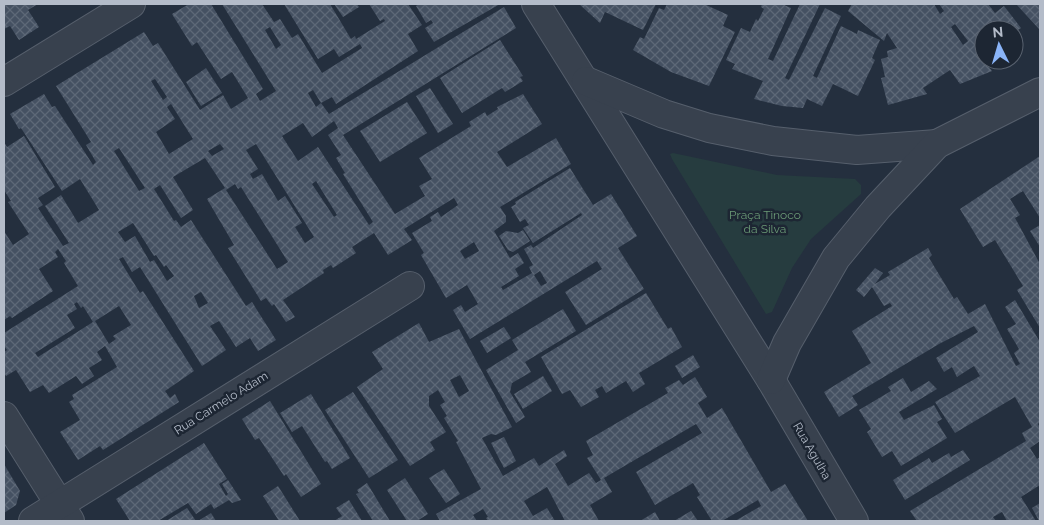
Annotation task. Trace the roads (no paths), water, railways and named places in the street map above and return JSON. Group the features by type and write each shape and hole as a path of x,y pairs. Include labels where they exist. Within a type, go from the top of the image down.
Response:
{"street":[{"path":"4,82 131,4"},
{"path":"536,4 586,81 771,380"},
{"path":"586,81 664,114 709,128 773,141 857,150 937,144"},
{"path":"771,380 787,343 836,258 878,207 937,144 1040,92"},
{"name":"Rua Carmelo Adam","path":"33,521 65,513 410,286"},
{"name":"Rua Agulha","path":"771,380 854,521"},
{"path":"4,416 65,513"}],"park label":[{"name":"Praça Tinoco da Silva","path":"765,222"}]}
